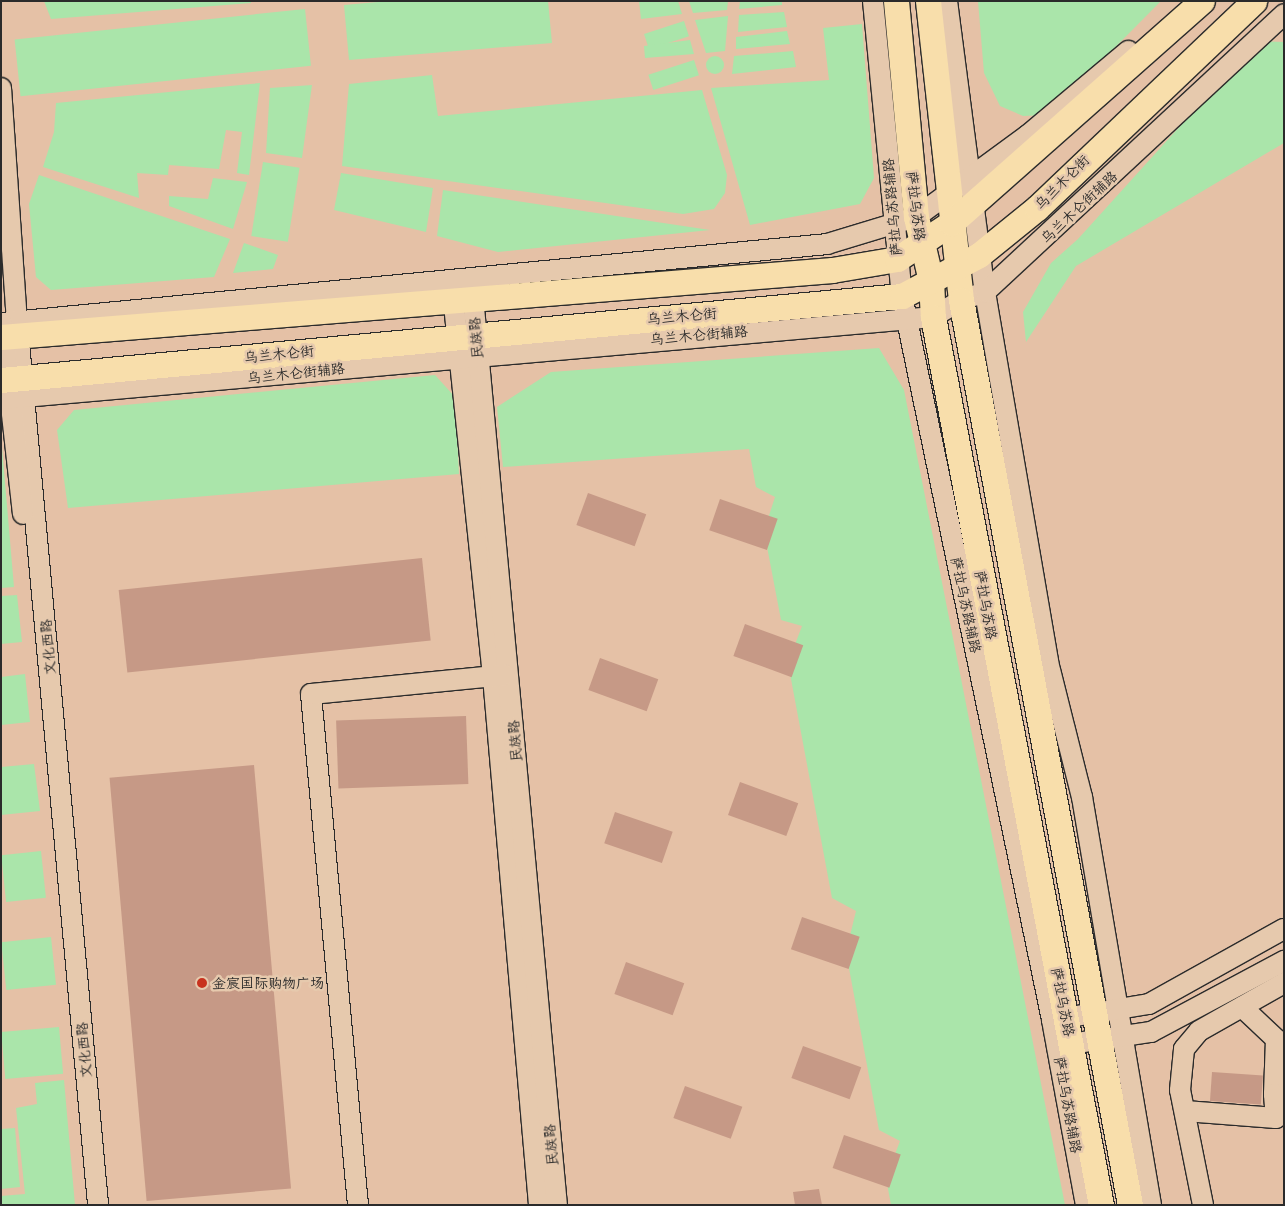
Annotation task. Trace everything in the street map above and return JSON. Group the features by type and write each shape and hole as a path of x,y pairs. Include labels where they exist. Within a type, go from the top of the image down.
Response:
{"main road":[{"name":"萨拉乌苏路","path":"896,1 905,222 921,247 931,282 933,317 1059,1018 1101,1205"},
{"path":"928,1 946,197 961,300 1105,1011 1110,1038 1130,1205"},
{"path":"6,327 462,289 832,270 897,259 921,247 974,204 1202,1"},
{"name":"乌兰木仑街","path":"12,388 467,345 902,296 957,270 980,255 1037,208 1254,1"}],"street":[{"name":"萨拉乌苏路辅路","path":"873,1 905,222 897,259 902,296 1059,1018"},
{"path":"947,1 972,178 985,292 1048,662 1082,797 1105,1011"},
{"path":"462,289 827,244 905,222 946,197 972,178 1184,1"},
{"path":"1278,1 1284,9"},
{"name":"乌兰木仑街辅路","path":"467,345 907,322 933,317 961,300 985,292 1284,14"},
{"name":"文化西路","path":"1,88 6,327 48,741 86,1205"},
{"name":"民族路","path":"462,289 557,1205"},
{"name":"文化西路","path":"12,388 98,1205"},
{"path":"358,1205 311,694 501,676"},
{"name":"民族路","path":"501,676 539,1205"},
{"path":"1059,1018 1149,1004 1284,929"},
{"path":"1064,1044 1110,1038 1165,1026 1284,961"},
{"path":"1203,1205 1185,1111 1180,1072 1184,1049 1199,1031 1284,983"},
{"path":"1185,1111 1276,1118 1279,1095 1276,1039 1242,1007"},
{"path":"1110,1038 1151,1205"},
{"name":"萨拉乌苏路辅路","path":"1064,1044 1086,1205"}],"green space":[{"path":"44,1 251,1 251,3 51,19"},
{"path":"389,1 548,1 552,43 349,60 344,5"},
{"path":"639,1 678,1 682,14 641,19"},
{"path":"689,1 728,1 727,10 693,13"},
{"path":"740,1 782,1 782,5 739,9"},
{"path":"978,1 1161,1 1048,115 1023,116 1000,106 984,73"},
{"path":"305,9 311,66 21,96 15,40"},
{"path":"784,12 787,27 738,32 739,15"},
{"path":"728,16 725,51 706,53 695,20"},
{"path":"684,21 689,36 649,49 644,34"},
{"path":"862,24 874,178 860,204 750,225 711,88 829,80 823,28"},
{"path":"787,31 790,44 736,49 736,37"},
{"path":"690,40 694,54 645,58 644,46"},
{"path":"1257,41 1284,42 1284,143 1076,266 1026,342 1023,312 1051,263 1078,239"},
{"path":"793,51 796,67 732,74 734,56"},
{"path":"715,56 721,59 724,65 721,71 715,74 709,71 706,65 709,59"},
{"path":"694,60 699,75 653,90 648,75"},
{"path":"432,75 438,116 702,90 727,175 725,193 714,209 683,214 342,166 349,84"},
{"path":"260,83 249,175 237,173 242,132 226,130 219,169 169,165 168,175 137,173 139,198 43,167 54,132 56,103"},
{"path":"312,85 302,158 266,153 270,88"},
{"path":"263,162 300,168 288,242 251,236"},
{"path":"341,173 433,188 426,232 334,210"},
{"path":"39,175 230,239 214,277 51,290 36,277 29,204"},
{"path":"213,178 247,182 233,229 169,206 169,196 208,199"},
{"path":"443,190 710,230 498,252 437,236"},
{"path":"244,243 278,255 273,269 233,273"},
{"path":"879,348 904,390 1065,1205 891,1205 886,1178 900,1141 879,1130 846,952 856,911 832,898 788,663 802,626 781,620 764,531 775,497 756,487 749,449 503,467 497,407 551,372"},
{"path":"435,375 455,397 459,474 68,508 57,430 74,410"},
{"path":"1,436 14,587 1,588"},
{"path":"17,595 22,642 1,644 1,596"},
{"path":"25,674 30,722 1,725 1,677"},
{"path":"34,764 40,811 1,815 1,767"},
{"path":"41,851 46,898 6,902 1,855"},
{"path":"51,937 56,985 6,990 1,942"},
{"path":"59,1027 63,1074 5,1079 1,1032"},
{"path":"64,1080 75,1205 1,1205 1,1196 25,1194 16,1108 37,1104 35,1083"},
{"path":"15,1128 20,1187 1,1189 1,1129"}],"building":[{"path":"588,493 646,514 635,546 576,525"},
{"path":"720,499 778,519 767,550 709,530"},
{"path":"422,558 431,641 127,672 119,590"},
{"path":"745,624 803,645 792,677 733,656"},
{"path":"600,658 658,679 647,711 588,690"},
{"path":"466,716 468,784 338,788 336,721"},
{"name":"金宸国际购物广场","path":"254,765 291,1188 147,1201 110,778"},
{"path":"740,782 798,803 786,836 728,815"},
{"path":"615,812 673,832 662,863 604,843"},
{"path":"802,917 860,937 849,969 791,949"},
{"path":"626,962 684,983 673,1015 614,994"},
{"path":"803,1046 861,1067 850,1099 791,1078"},
{"path":"1212,1072 1263,1076 1261,1104 1210,1101"},
{"path":"685,1086 742,1107 731,1139 673,1118"},
{"path":"844,1135 901,1155 889,1188 833,1168"},
{"path":"819,1189 822,1205 795,1205 793,1192"}],"place":[{"name":"金宸国际购物广场","path":"202,983"}]}
